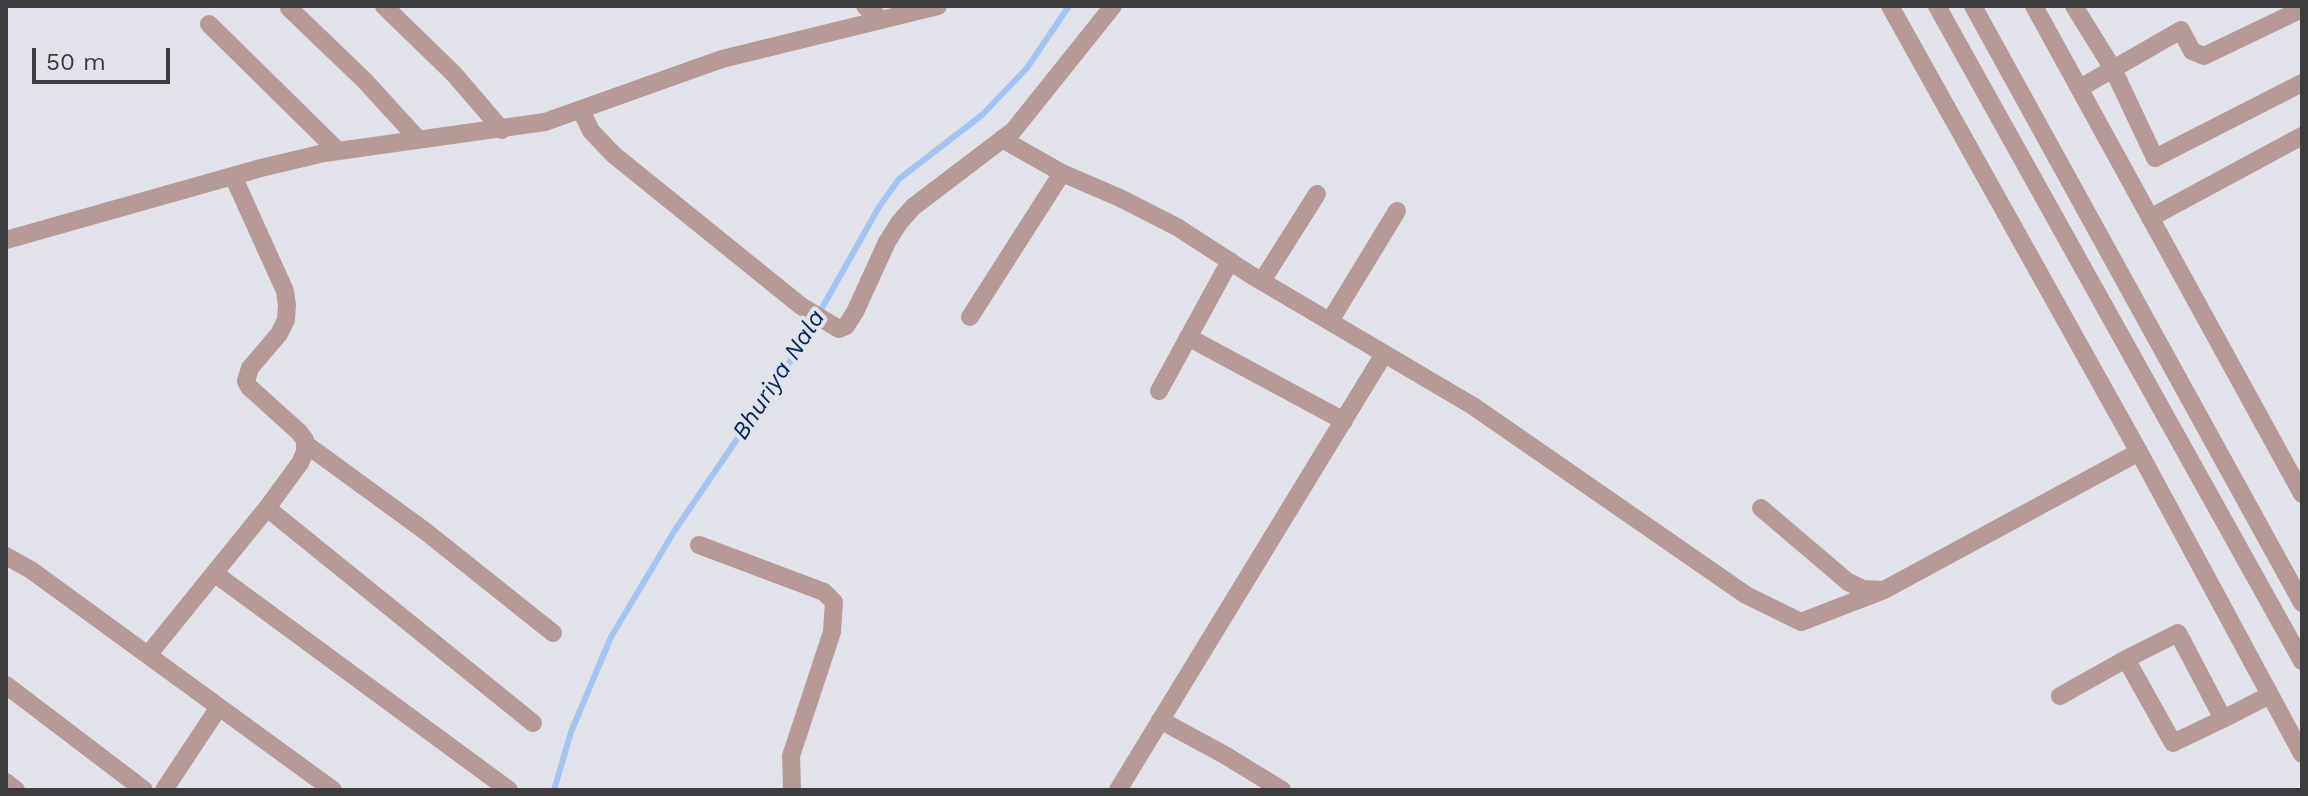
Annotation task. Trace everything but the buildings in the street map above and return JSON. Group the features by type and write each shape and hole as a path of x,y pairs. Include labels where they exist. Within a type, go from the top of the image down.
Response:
{"street":[{"path":"384,6 454,74 502,130"},
{"path":"865,6 882,20"},
{"path":"6,240 233,176 338,151 545,122 722,59 938,6"},
{"path":"581,110 591,131 606,148 801,306 835,329 846,326 855,312 899,223 913,207 1002,139 1028,114 1113,6"},
{"path":"1890,6 2139,452 2302,754"},
{"path":"1937,6 2302,661"},
{"path":"1973,6 2302,603"},
{"path":"2062,6 2037,12 2302,494"},
{"path":"2074,6 2113,69 2155,158 2302,83"},
{"path":"289,8 365,81 418,139"},
{"path":"2080,88 2181,30 2192,51 2204,56 2270,14 2302,9"},
{"path":"209,24 338,151"},
{"path":"1002,139 1062,173 1144,209 1473,406 1746,595 1801,622 1884,590 2139,452"},
{"path":"2150,218 2301,141"},
{"path":"970,317 1062,173"},
{"path":"233,176 285,291 287,305 286,320 279,334 250,368 246,381 249,387 299,432 307,445 425,531 553,633"},
{"path":"1262,281 1317,194"},
{"path":"1330,321 1397,211"},
{"path":"1159,391 1230,261"},
{"path":"1188,337 1344,421"},
{"path":"1118,790 1384,354"},
{"path":"148,655 267,508 300,463 307,445"},
{"path":"2284,462 2302,453"},
{"path":"267,508 533,723"},
{"path":"1761,508 1848,582 1863,589 1884,590"},
{"path":"699,545 824,592 834,602 832,632 791,756 792,790"},
{"path":"6,556 31,570 333,790"},
{"path":"214,573 509,790"},
{"path":"2060,696 2178,633 2223,719"},
{"path":"2126,659 2173,743 2270,695"},
{"path":"6,685 144,790"},
{"path":"164,790 219,707"},
{"path":"1160,720 1282,790"},
{"path":"6,782 16,790"}],"waterway":[{"name":"Bhuriya Nala","path":"554,790 571,732 611,637 675,530 800,347 879,207 899,179 982,115 1027,68 1069,6"}]}
